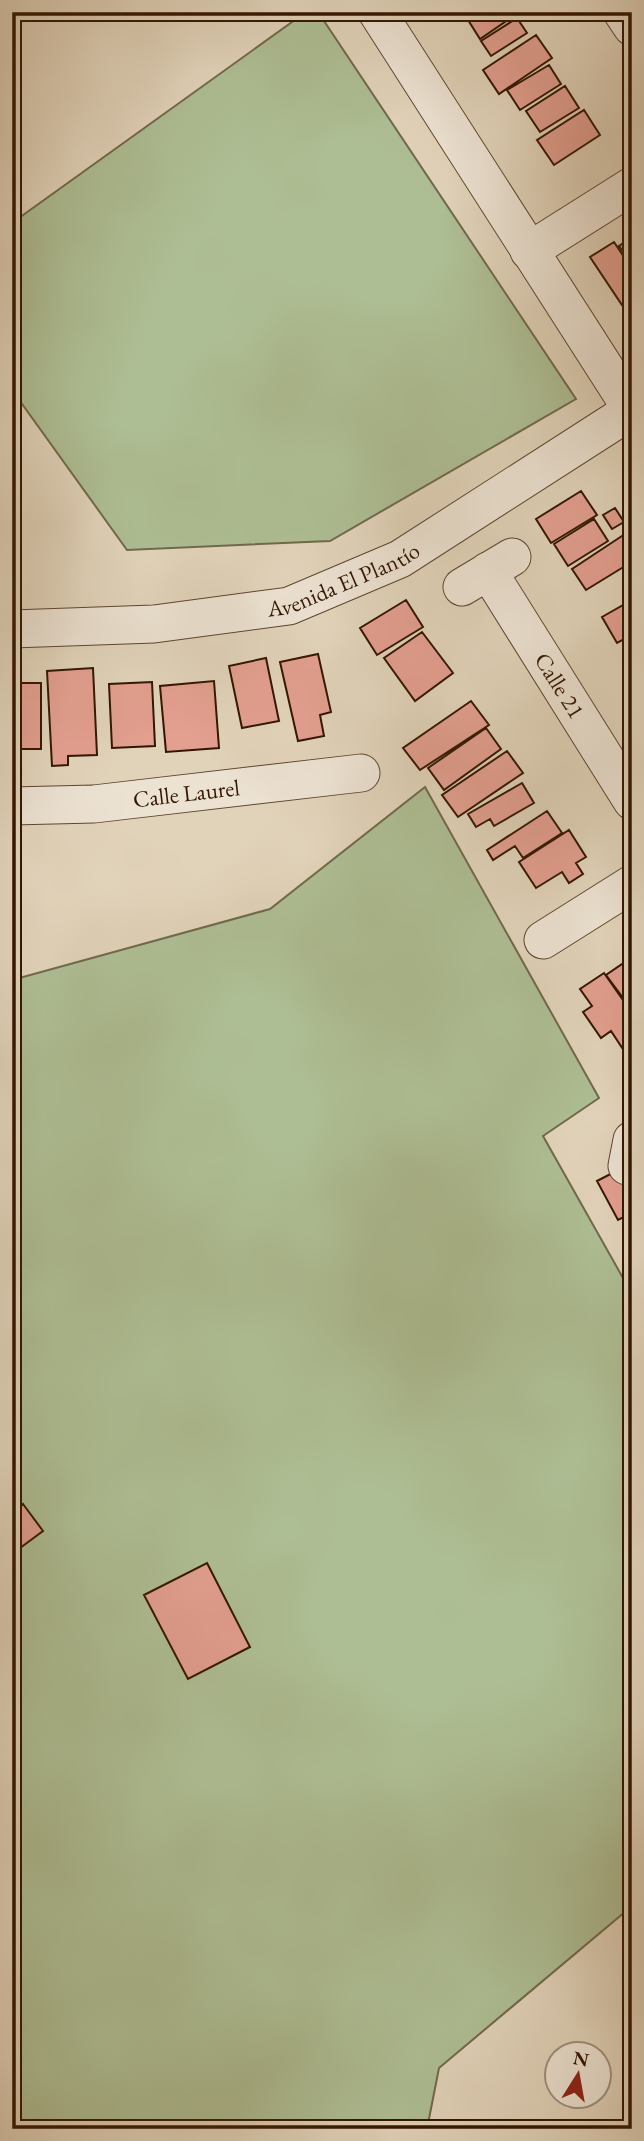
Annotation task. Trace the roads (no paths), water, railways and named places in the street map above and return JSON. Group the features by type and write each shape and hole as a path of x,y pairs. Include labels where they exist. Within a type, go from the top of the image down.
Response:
{"street":[{"name":"Avenida El Plantío","path":"12,629 154,624 289,606 400,559 632,410 377,12"},
{"path":"622,12 632,27"},
{"path":"529,251 632,186"},
{"name":"Calle 21","path":"487,572 632,801"},
{"name":"Calle Laurel","path":"12,806 94,804 360,773"},
{"path":"543,940 632,884"}]}
